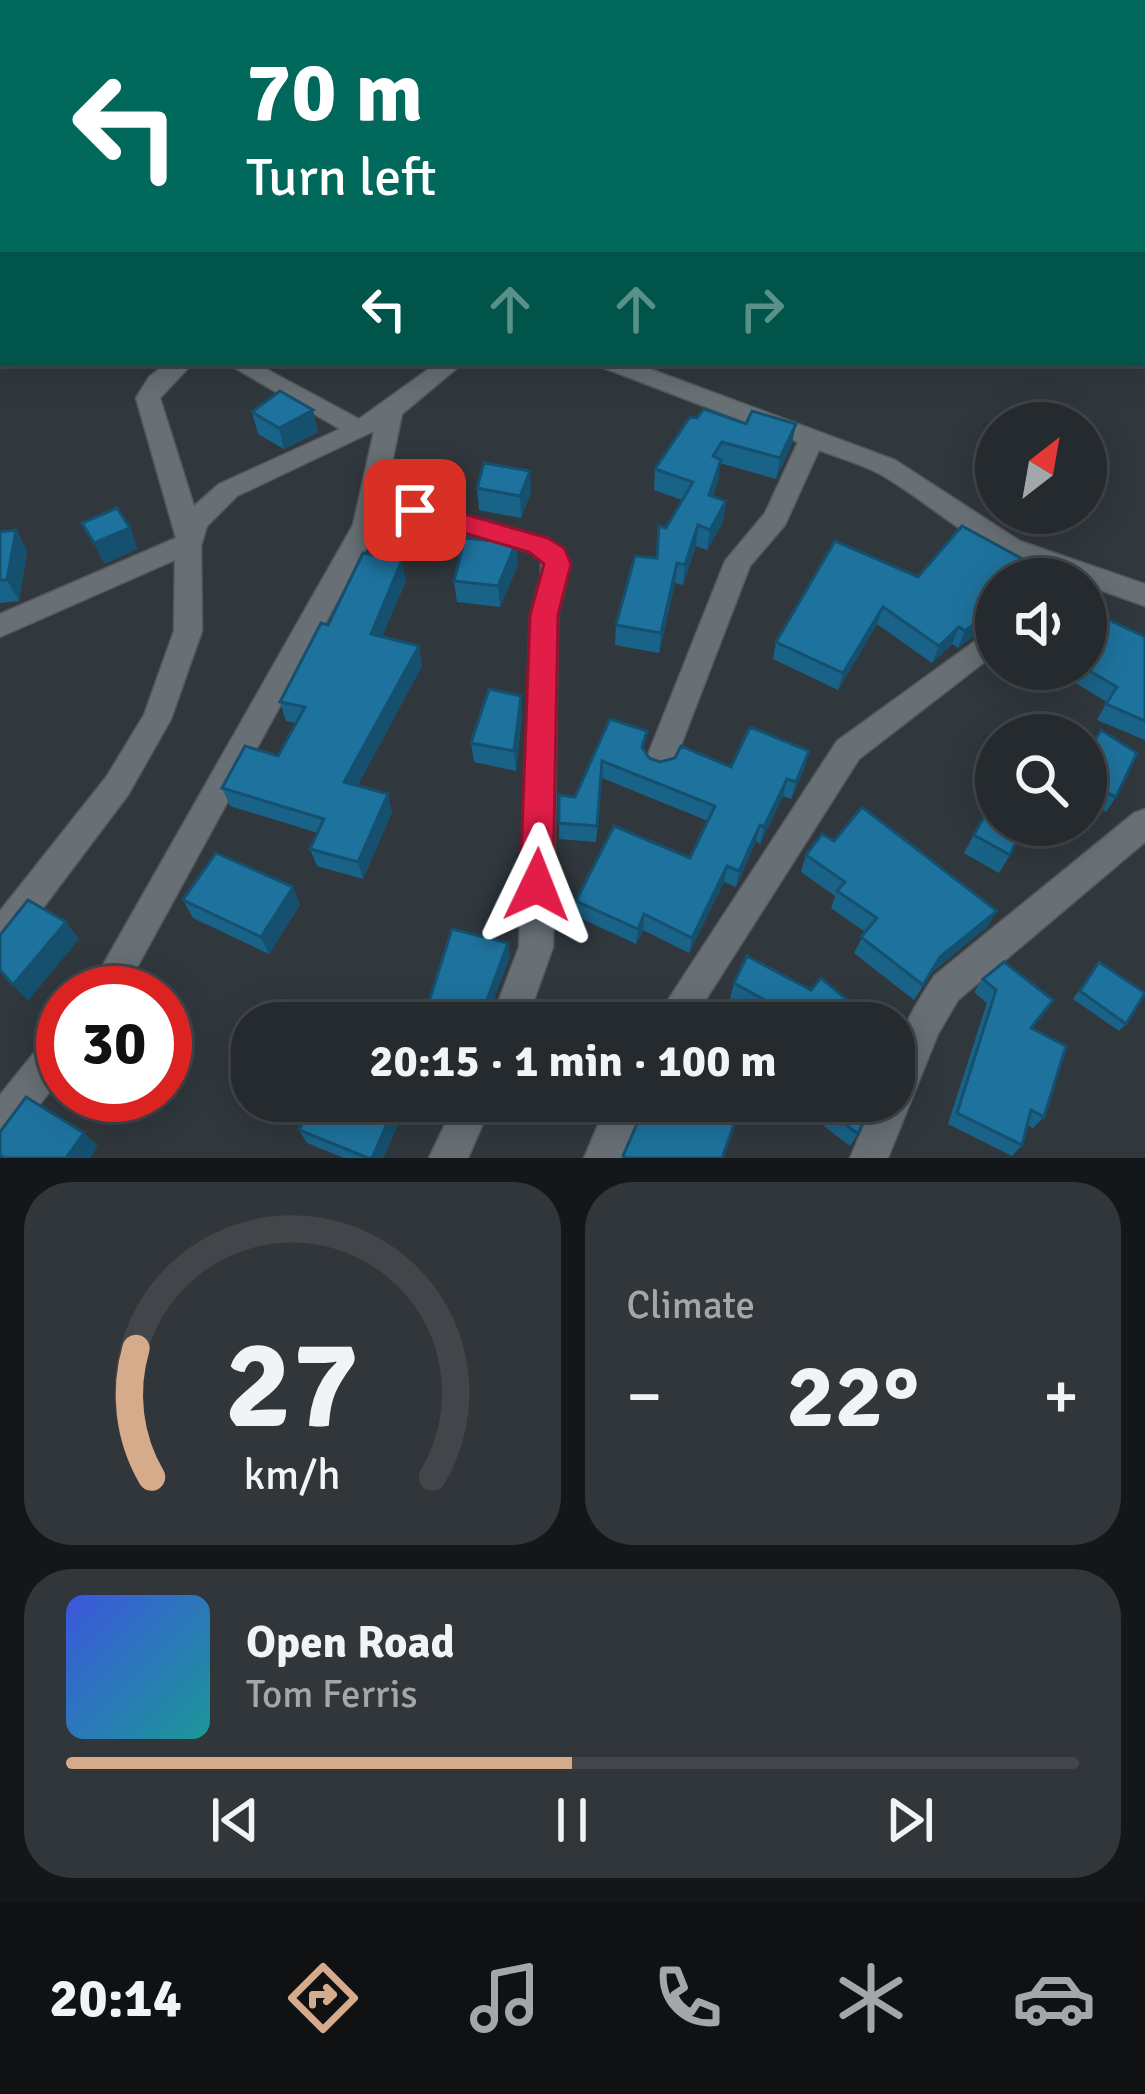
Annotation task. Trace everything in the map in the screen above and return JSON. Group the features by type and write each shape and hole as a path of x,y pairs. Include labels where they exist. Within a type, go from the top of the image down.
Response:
{"street":[{"path":"0,938 133,760 171,687 190,615 188,537 148,398 157,382 178,366"},
{"path":"243,366 359,429"},
{"path":"0,626 188,537 204,509 228,490 391,411 448,366"},
{"path":"620,366 886,466 998,540 1038,558"},
{"path":"119,966 367,525 391,411"},
{"path":"660,762 739,561 776,518 813,436"},
{"path":"374,498 538,545 555,556 558,564 544,615 536,947 516,1002"},
{"path":"1107,584 1145,595"},
{"path":"684,1002 848,750 975,653"},
{"path":"915,1046 946,988 1145,823"},
{"path":"0,1125 36,1080"},
{"path":"448,1158 466,1122"},
{"path":"603,1158 618,1122"},
{"path":"868,1158 883,1122"}],"building":[{"path":"280,391 313,410 279,428 252,412"},
{"path":"704,409 746,424 752,411 796,424 780,458 722,442 713,456 721,460 709,495 726,501 710,530 698,525 685,565 677,563 661,633 616,625 635,556 657,558 659,526 666,528 693,482 655,469 690,417 697,418"},
{"path":"484,463 530,471 520,496 477,488"},
{"path":"117,508 130,528 94,543 82,523"},
{"path":"962,526 1021,558 975,558 975,623 965,631 959,627 939,646 883,607 843,673 776,642 835,541 918,577"},
{"path":"16,530 7,580 0,580 0,532"},
{"path":"465,538 516,543 498,586 454,581"},
{"path":"363,553 402,560 371,634 419,646 344,782 388,794 358,862 310,849 324,819 222,788 245,746 278,756 305,707 280,702 321,623 328,625"},
{"path":"1107,619 1145,637 1145,721 1106,704 1117,687 1107,681"},
{"path":"489,689 521,696 514,751 471,743"},
{"path":"610,719 647,731 642,747 649,758 660,762 675,758 681,746 731,767 750,727 809,751 796,782 787,779 764,827 760,825 739,871 727,866 692,938 644,914 638,929 576,901 614,826 690,858 715,806 602,761 597,826 559,823 559,795 575,797"},
{"path":"1107,734 1137,753 1116,797 1107,792"},
{"path":"862,807 997,911 940,957 923,985 861,937 877,918 837,891 845,882 806,855 822,834 834,841"},
{"path":"994,846 1014,846 1010,855"},
{"path":"216,853 293,887 261,937 183,900"},
{"path":"28,900 66,922 13,985 0,970 0,935"},
{"path":"452,929 508,943 486,1002 429,1002"},
{"path":"747,956 811,990 821,978 850,1002 768,1002 734,983"},
{"path":"1004,962 1053,1000 1031,1028 1066,1046 1044,1117 1031,1110 1022,1145 957,1113 996,990 983,979"},
{"path":"1099,962 1145,993 1126,1024 1080,991"},
{"path":"26,1097 36,1103 36,1122 66,1122 84,1133 66,1158 5,1158 0,1155 0,1132"},
{"path":"303,1122 388,1122 372,1158 299,1130"},
{"path":"638,1122 735,1122 722,1158 623,1156"},
{"path":"842,1122 863,1122 858,1134"}],"route":[{"path":"415,510 538,545 548,549 558,564 544,615 537,885"}]}
